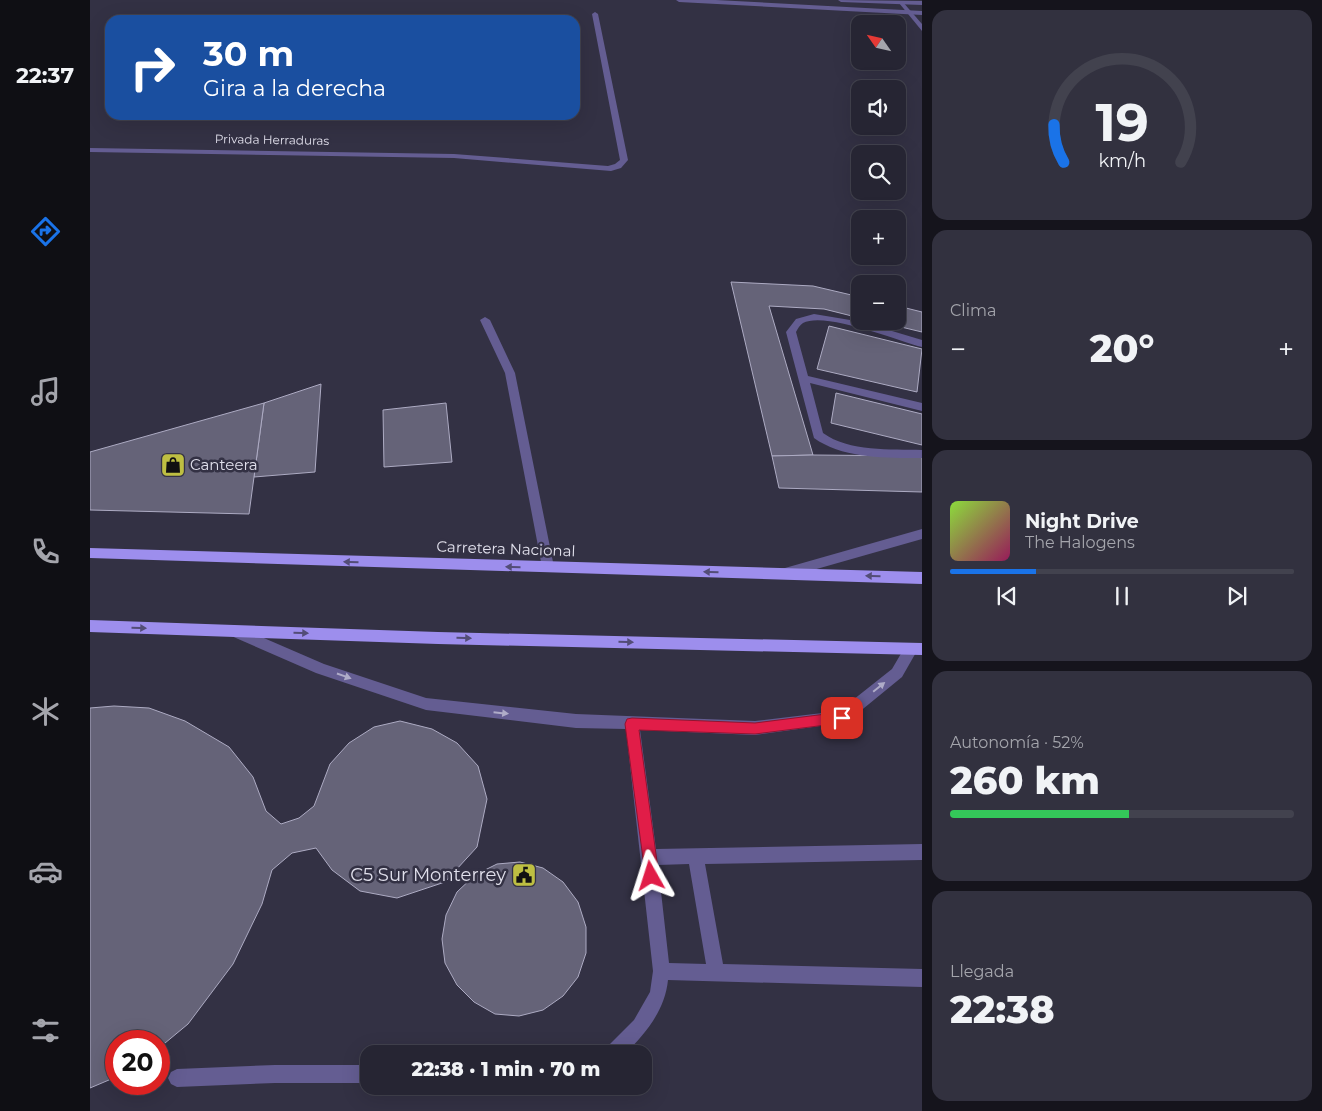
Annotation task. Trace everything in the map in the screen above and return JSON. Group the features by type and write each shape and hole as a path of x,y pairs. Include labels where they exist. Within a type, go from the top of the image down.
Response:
{"highway":[{"name":"Carretera Nacional","path":"90,553 922,578"},
{"path":"90,626 916,649"}],"street":[{"path":"679,0 922,13"},
{"path":"842,0 922,3"},
{"path":"902,3 922,29"},
{"name":"Privada Herraduras","path":"90,150 454,156 608,169 618,166 624,160 595,14"},
{"path":"922,344 827,318 806,318 795,325 792,332 818,435 822,439 836,445 874,451 922,454"},
{"path":"485,320 510,373 548,568"},
{"path":"804,378 922,407"},
{"path":"781,574 922,534"},
{"path":"234,631 321,669 426,704 576,721 755,728 842,718 897,673 916,649"},
{"path":"621,1045 640,1026 658,994 661,971 632,724"},
{"path":"649,857 922,852"},
{"path":"696,856 716,972"},
{"path":"661,971 922,978"},
{"path":"177,1078 275,1074 360,1074"}],"building":[{"path":"731,282 813,286 851,295 851,316 824,309 769,306 813,455 772,456"},
{"path":"906,308 922,312 922,332 906,328"},
{"path":"829,326 922,349 917,392 817,369"},
{"path":"321,384 315,472 254,477 264,403"},
{"path":"836,393 922,414 922,445 831,423"},
{"name":"Canteera","path":"264,403 249,514 90,510 90,452"},
{"path":"446,403 452,462 384,467 383,410"},
{"path":"772,456 922,456 922,492 779,488"},
{"path":"114,706 149,708 185,721 229,747 253,777 266,811 281,824 299,818 314,806 330,764 349,743 374,727 400,721 432,729 457,743 478,766 487,799 477,847 445,882 397,898 360,891 332,870 316,848 292,853 272,870 262,904 233,964 188,1024 170,1039 170,1030 105,1030 105,1082 90,1088 90,708"},
{"path":"520,862 543,868 563,882 578,902 586,927 586,953 578,977 563,996 543,1010 519,1016 495,1014 474,1002 457,985 445,963 442,939 446,915 457,892 475,875 497,864"}],"place":[{"name":"Canteera","path":"173,465"},
{"name":"C5 Sur Monterrey","path":"524,875"}],"route":[{"path":"651,876 632,724 755,728 842,718"}]}
